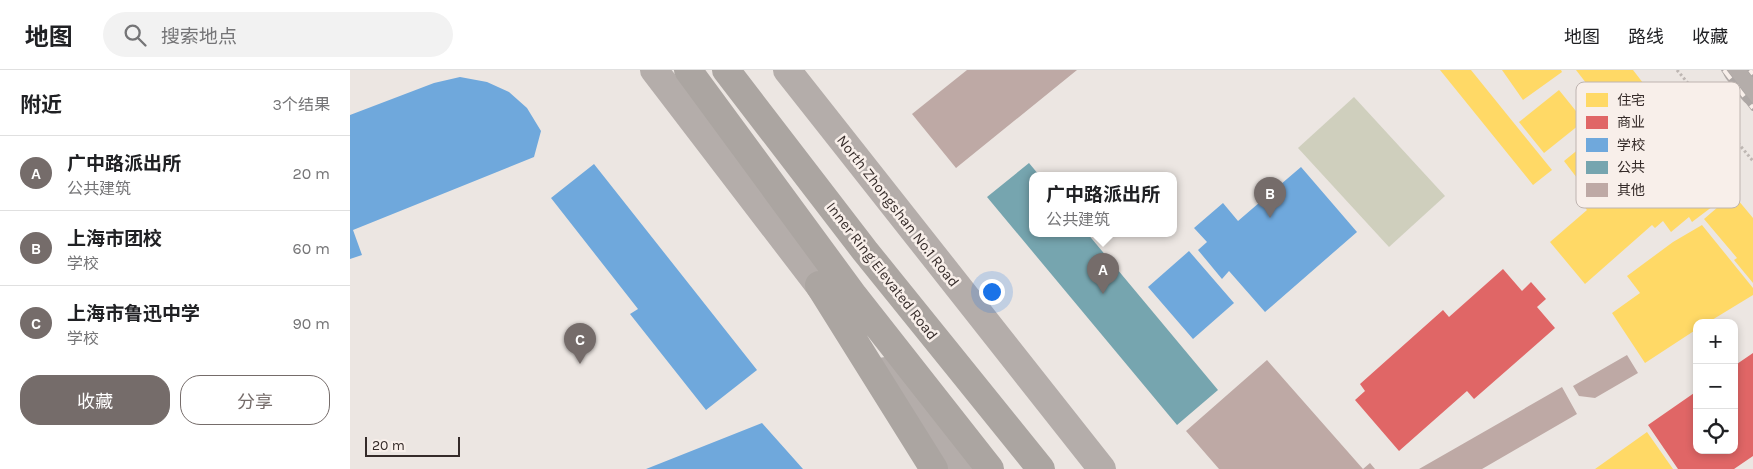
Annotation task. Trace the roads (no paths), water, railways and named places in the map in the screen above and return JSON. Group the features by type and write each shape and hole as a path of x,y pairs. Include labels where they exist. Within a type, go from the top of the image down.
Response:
{"highway":[{"path":"688,70 854,296 990,469"},
{"name":"Inner Ring Elevated Road","path":"726,70 865,251 1040,469"},
{"path":"819,285 934,469"}],"main road":[{"path":"654,70 960,469"},
{"name":"North Zhongshan No.1 Road","path":"787,70 1102,469"},
{"path":"1737,70 1753,91"}],"railway":[{"path":"1724,70 1733,82"},
{"path":"1750,70 1753,74"},
{"path":"1740,91 1753,108"}],"place":[{"name":"上海市团校","path":"1270,218"},
{"name":"广中路派出所","path":"1103,294"},
{"name":"上海市鲁迅中学","path":"580,364"}]}
